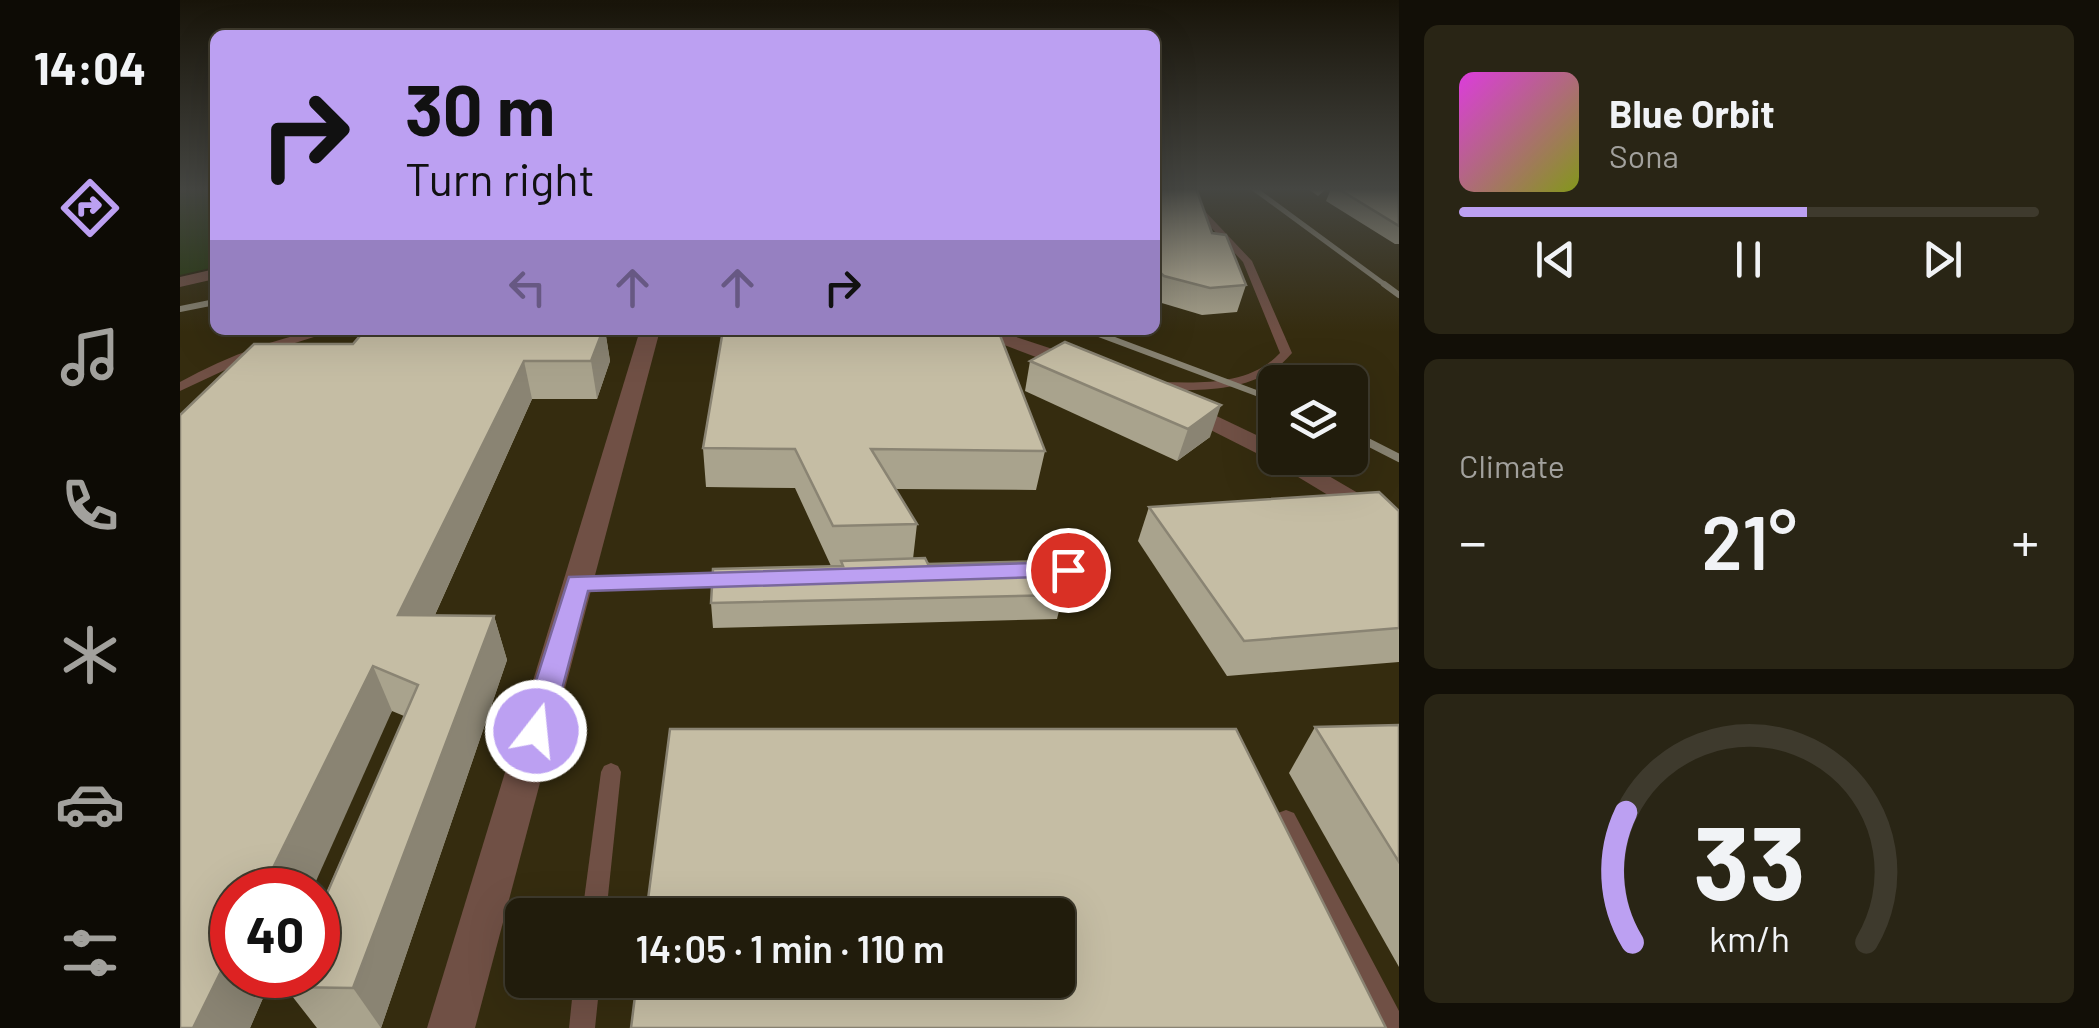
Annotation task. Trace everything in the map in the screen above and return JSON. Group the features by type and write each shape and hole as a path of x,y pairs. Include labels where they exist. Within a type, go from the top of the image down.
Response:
{"street":[{"path":"180,282 210,275"},
{"path":"451,1028 649,335"},
{"path":"990,335 1103,373"},
{"path":"1139,386 1258,446"},
{"path":"1309,475 1399,529"}],"lane":[{"path":"1139,386 1200,387 1236,382 1280,363 1286,353 1247,261 1223,236"},
{"path":"180,387 218,364 310,335"},
{"path":"1009,572 1068,570"},
{"path":"578,582 754,578"},
{"path":"596,898 611,772"},
{"path":"1286,820 1394,1028"},
{"path":"582,1028 585,998"}],"shaded area":[{"path":"1160,236 1399,236 1399,1028 180,1028 180,287 210,280 210,335 1160,335"}],"green space":[{"path":"180,236 210,236 210,268 180,275"}],"building":[{"path":"1160,236 1226,236 1246,285 1210,288 1160,273"},
{"path":"361,335 601,335 591,361 524,361 398,615 494,616 353,988 340,988 338,868 418,685 373,666 273,868 210,868 210,994 193,1028 180,1028 180,415 254,344 353,344"},
{"path":"722,335 1000,335 1045,451 871,449 917,524 833,526 795,449 703,448"},
{"path":"1065,342 1221,405 1188,429 1030,361"},
{"path":"1379,492 1399,511 1399,628 1244,641 1149,507"},
{"path":"925,558 928,564 1049,561 1063,595 711,603 713,569 843,566 841,561"},
{"path":"1399,725 1399,862 1315,727"},
{"path":"670,729 1236,729 1386,1028 631,1028 635,998 1075,998 1075,898 648,898"}],"railway":[{"path":"1318,236 1388,287"},
{"path":"1384,284 1399,295"},
{"path":"180,309 210,303"},
{"path":"1101,335 1258,394"},
{"path":"1368,442 1399,458"}],"route":[{"path":"536,731 578,582 1068,570"}]}
